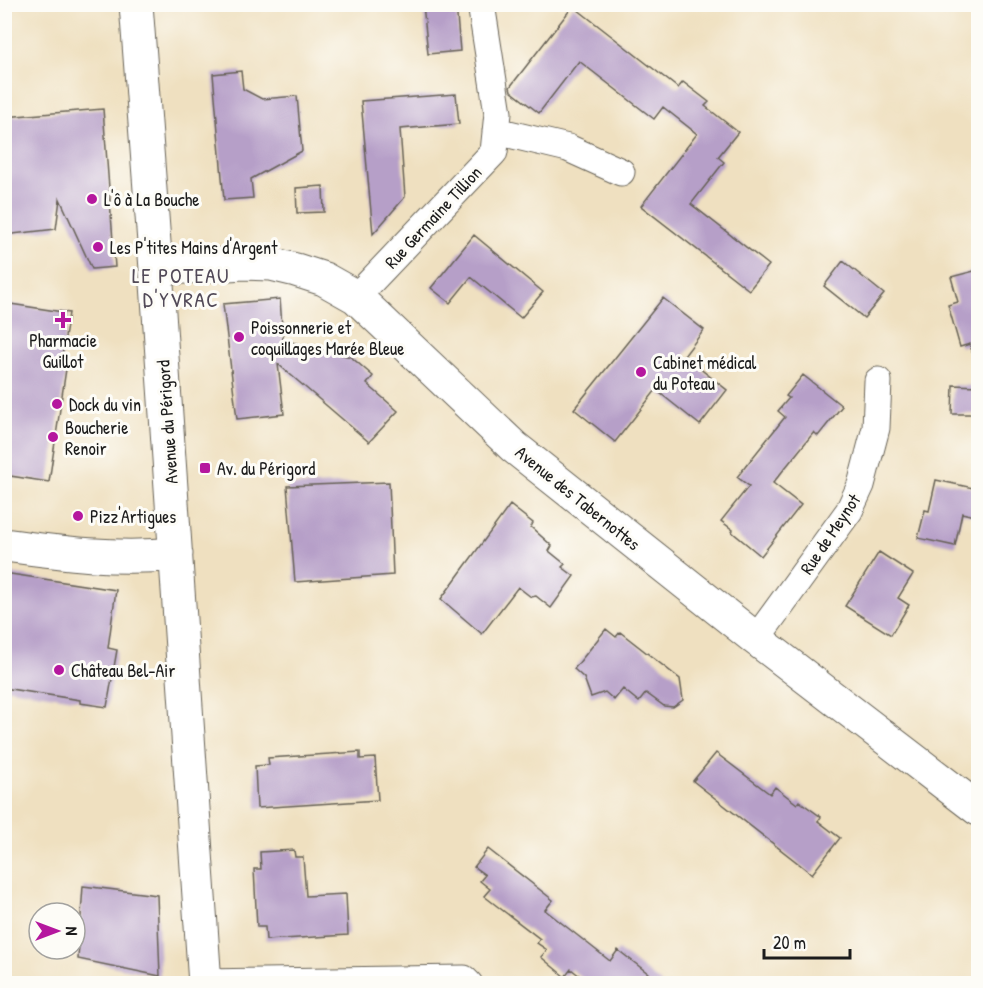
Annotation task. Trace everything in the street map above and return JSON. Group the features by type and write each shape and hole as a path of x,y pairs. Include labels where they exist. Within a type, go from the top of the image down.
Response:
{"street":[{"name":"Avenue du Périgord","path":"136,4 206,983"},
{"name":"Rue Germaine Tillion","path":"356,297 494,152 498,113 481,4"},
{"path":"496,131 568,148 621,172"},
{"name":"Avenue des Tabernottes","path":"156,269 243,263 271,264 324,279 356,297 514,447 756,639 978,809"},
{"name":"Rue de Meynot","path":"756,639 849,511 861,485 876,428 878,381"},
{"path":"4,545 101,557 176,554"},
{"path":"206,983 464,979 469,984"}],"building":[{"path":"423,4 456,4 460,51 428,54"},
{"path":"573,6 678,88 683,82 709,102 705,106 738,132 718,157 724,162 691,204 769,265 749,290 641,206 697,134 663,107 654,119 579,61 539,113 511,91 510,87"},
{"path":"241,71 243,89 262,99 297,96 302,151 251,179 253,198 224,200 213,74"},
{"path":"456,94 459,124 400,129 405,197 373,234 361,101"},
{"path":"103,109 115,267 92,269 60,199 56,229 4,235 4,117"},
{"path":"323,186 324,212 297,213 296,188"},
{"path":"474,235 543,292 521,318 471,277 450,303 431,288"},
{"path":"843,261 884,294 864,318 824,286"},
{"path":"978,270 978,352 972,352 970,344 960,347 948,305 958,302 951,277"},
{"name":"Cabinet médical du Poteau","path":"663,298 704,330 684,356 727,390 700,425 656,390 615,442 574,409"},
{"path":"280,299 283,340 351,357 373,376 367,384 398,411 369,442 278,364 284,414 237,419 223,304"},
{"path":"4,303 69,313 60,368 66,369 49,482 4,475"},
{"path":"803,375 842,406 818,436 814,432 773,483 801,505 761,556 721,521 749,486 737,477 785,417 778,411 789,398 786,396"},
{"path":"953,385 978,386 978,414 952,414"},
{"path":"936,480 978,489 978,517 962,513 955,546 918,538 925,510 929,511"},
{"path":"389,482 393,575 295,582 287,486"},
{"path":"510,505 533,523 531,527 552,546 549,551 565,564 562,567 574,576 551,608 536,596 531,597 518,587 482,634 441,599"},
{"path":"879,552 913,574 898,598 909,605 891,635 845,606"},
{"path":"4,573 116,590 108,648 117,650 107,707 80,703 80,700 4,688"},
{"path":"606,629 616,637 620,632 680,679 683,700 673,707 664,706 646,693 639,702 623,689 614,700 605,692 591,697 584,678 574,669"},
{"path":"360,752 360,759 375,758 378,800 257,808 255,766 269,765 268,758"},
{"path":"716,753 770,794 775,787 797,804 799,801 821,817 818,821 840,838 812,874 693,781"},
{"path":"488,849 553,900 545,910 610,961 618,950 662,984 590,984 571,969 565,977 541,957 547,950 537,943 540,939 484,896 490,889 480,881 485,875 474,867"},
{"path":"294,850 295,857 303,857 306,896 346,894 348,935 266,940 265,927 257,927 254,869 261,869 260,852"},
{"path":"83,886 157,895 160,976 87,961 87,901 82,901"}],"place":[{"name":"L'ô à La Bouche","path":"92,199"},
{"name":"Les P'tites Mains d'Argent","path":"98,247"},
{"name":"Pharmacie Guillot","path":"63,320"},
{"name":"Poissonnerie et coquillages Marée Bleue","path":"239,337"},
{"name":"Cabinet médical du Poteau","path":"641,372"},
{"name":"Dock du vin","path":"57,404"},
{"name":"Boucherie Renoir","path":"53,437"},
{"name":"Av. du Périgord","path":"205,468"},
{"name":"Pizz'Artigues","path":"78,516"},
{"name":"Château Bel-Air","path":"59,670"}],"district":[{"name":"LE POTEAU D'YVRAC","path":"181,287"}]}
